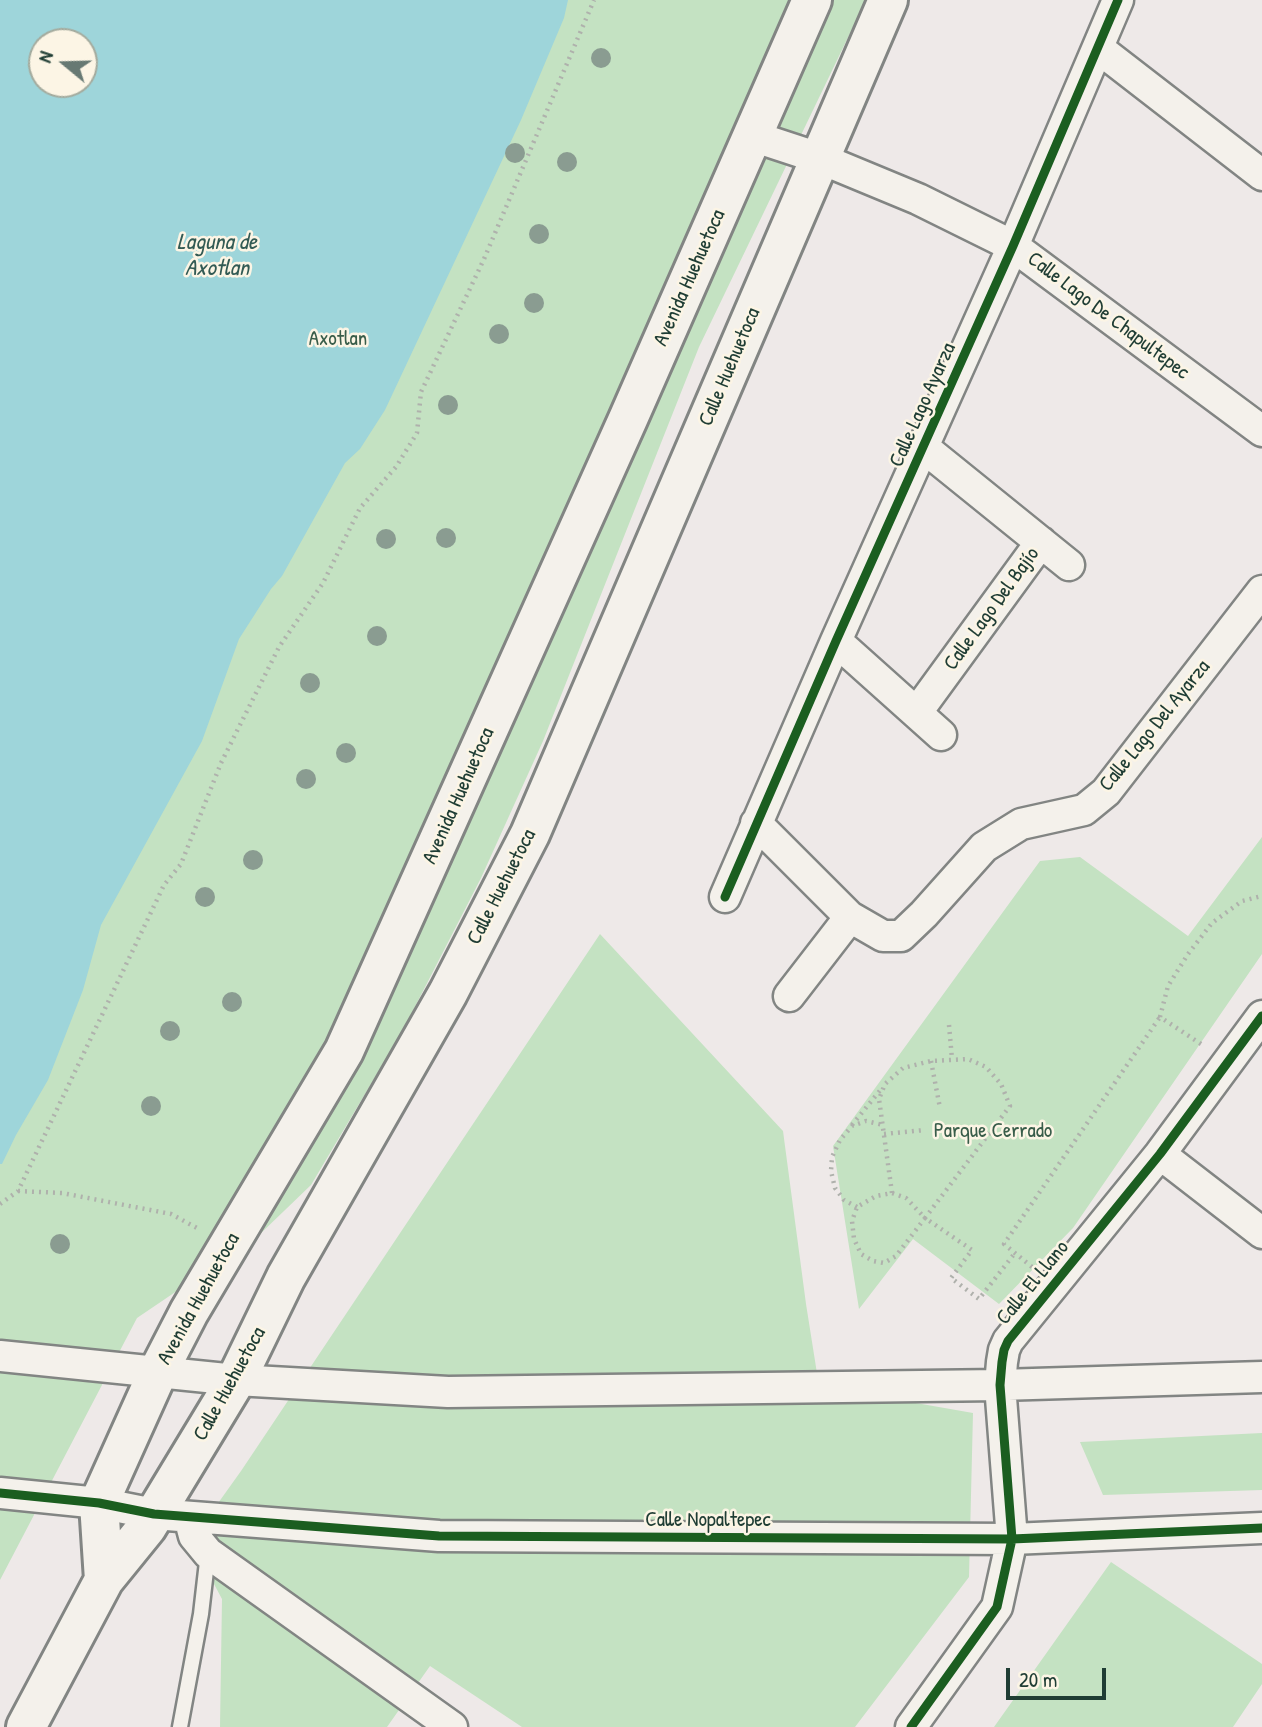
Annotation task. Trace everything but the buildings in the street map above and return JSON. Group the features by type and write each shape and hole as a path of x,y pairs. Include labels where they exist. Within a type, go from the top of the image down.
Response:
{"main road":[{"name":"Avenida Huehuetoca","path":"104,1580 99,1503 158,1372 189,1312 344,1051 628,419 811,0"},
{"name":"Calle Huehuetoca","path":"26,1727 104,1580 147,1527 172,1515 286,1277 448,993 530,834 888,0"}],"street":[{"name":"Calle Lago Ayarza","path":"725,897 1013,246 1118,0"},
{"path":"1097,48 1262,175"},
{"name":"Calle Lago De Chapultepec","path":"752,136 819,158 918,199 1013,246 1262,431"},
{"name":"Calle Lago Del Bajío","path":"917,712 1041,542 923,447"},
{"path":"1041,542 1069,565"},
{"name":"Calle Lago Del Ayarza","path":"850,917 883,936 901,936 984,847 1021,824 1084,810 1106,792 1262,591"},
{"path":"836,641 942,735"},
{"path":"756,823 850,917 789,996"},
{"name":"Calle El Llano","path":"911,1727 997,1607 1012,1539 1000,1385 1004,1350 1008,1341 1257,1033"},
{"path":"1160,1154 1262,1233"},
{"path":"0,1356 236,1380 448,1392 1000,1385 1262,1377"},
{"name":"Calle Nopaltepec","path":"0,1493 99,1503 172,1515 439,1536 1012,1539 1262,1528"},
{"path":"172,1515 208,1553 452,1727"}],"lane":[{"path":"180,1727 201,1614 208,1553"}],"path":[{"path":"0,1204 18,1191 164,885 181,864 222,763 279,647 323,583 360,508 396,467 417,433 421,392 484,259 594,0"},
{"path":"1054,1285 1004,1244 1160,1017 1168,986 1188,954 1212,923 1242,901 1262,896"},
{"path":"1160,1017 1206,1047"},
{"path":"949,1024 952,1059"},
{"path":"856,1207 845,1200 835,1188 831,1171 832,1157 840,1140 885,1084 903,1068 931,1061 968,1059 986,1067 1001,1084 1010,1106 925,1218 896,1256 884,1262 873,1261 861,1254 854,1239 852,1221 856,1207 876,1196 892,1193 906,1198 925,1218 972,1250 951,1278 979,1299 1015,1253"},
{"path":"931,1061 940,1108"},
{"path":"885,1084 879,1098 892,1193"},
{"path":"852,1126 866,1121 883,1125"},
{"path":"884,1134 925,1130"},
{"path":"18,1191 62,1193 171,1214 229,1245"}],"green space":[{"name":"Axotlan","path":"0,0 866,0 699,347 543,741 481,878 403,1030 311,1185 258,1236 137,1318 0,1580"},
{"name":"Parque Cerrado","path":"1262,837 1262,954 1073,1228 999,1304 913,1239 859,1309 833,1146 1040,861 1080,857 1188,936"},
{"path":"600,934 783,1131 819,1386 973,1413 969,1577 855,1727 522,1727 430,1666 387,1727 220,1727 222,1599 191,1541 241,1471"},
{"path":"1262,1433 1262,1490 1103,1495 1080,1442"},
{"path":"1111,1562 1262,1664 1262,1684 1233,1727 994,1727"}],"water":[{"name":"Laguna de Axotlan","path":"0,0 568,0 564,18 521,120 385,410 360,449 345,463 282,576 239,639 202,741 101,925 83,990 48,1080 2,1164"}],"cycle path":[{"path":"725,897 1013,246 1118,0"},
{"path":"911,1727 997,1607 1012,1539 1000,1385 1004,1350 1008,1341 1160,1154 1262,1016"},
{"path":"0,1493 99,1503 154,1514 439,1536 1012,1539 1262,1528"}]}
